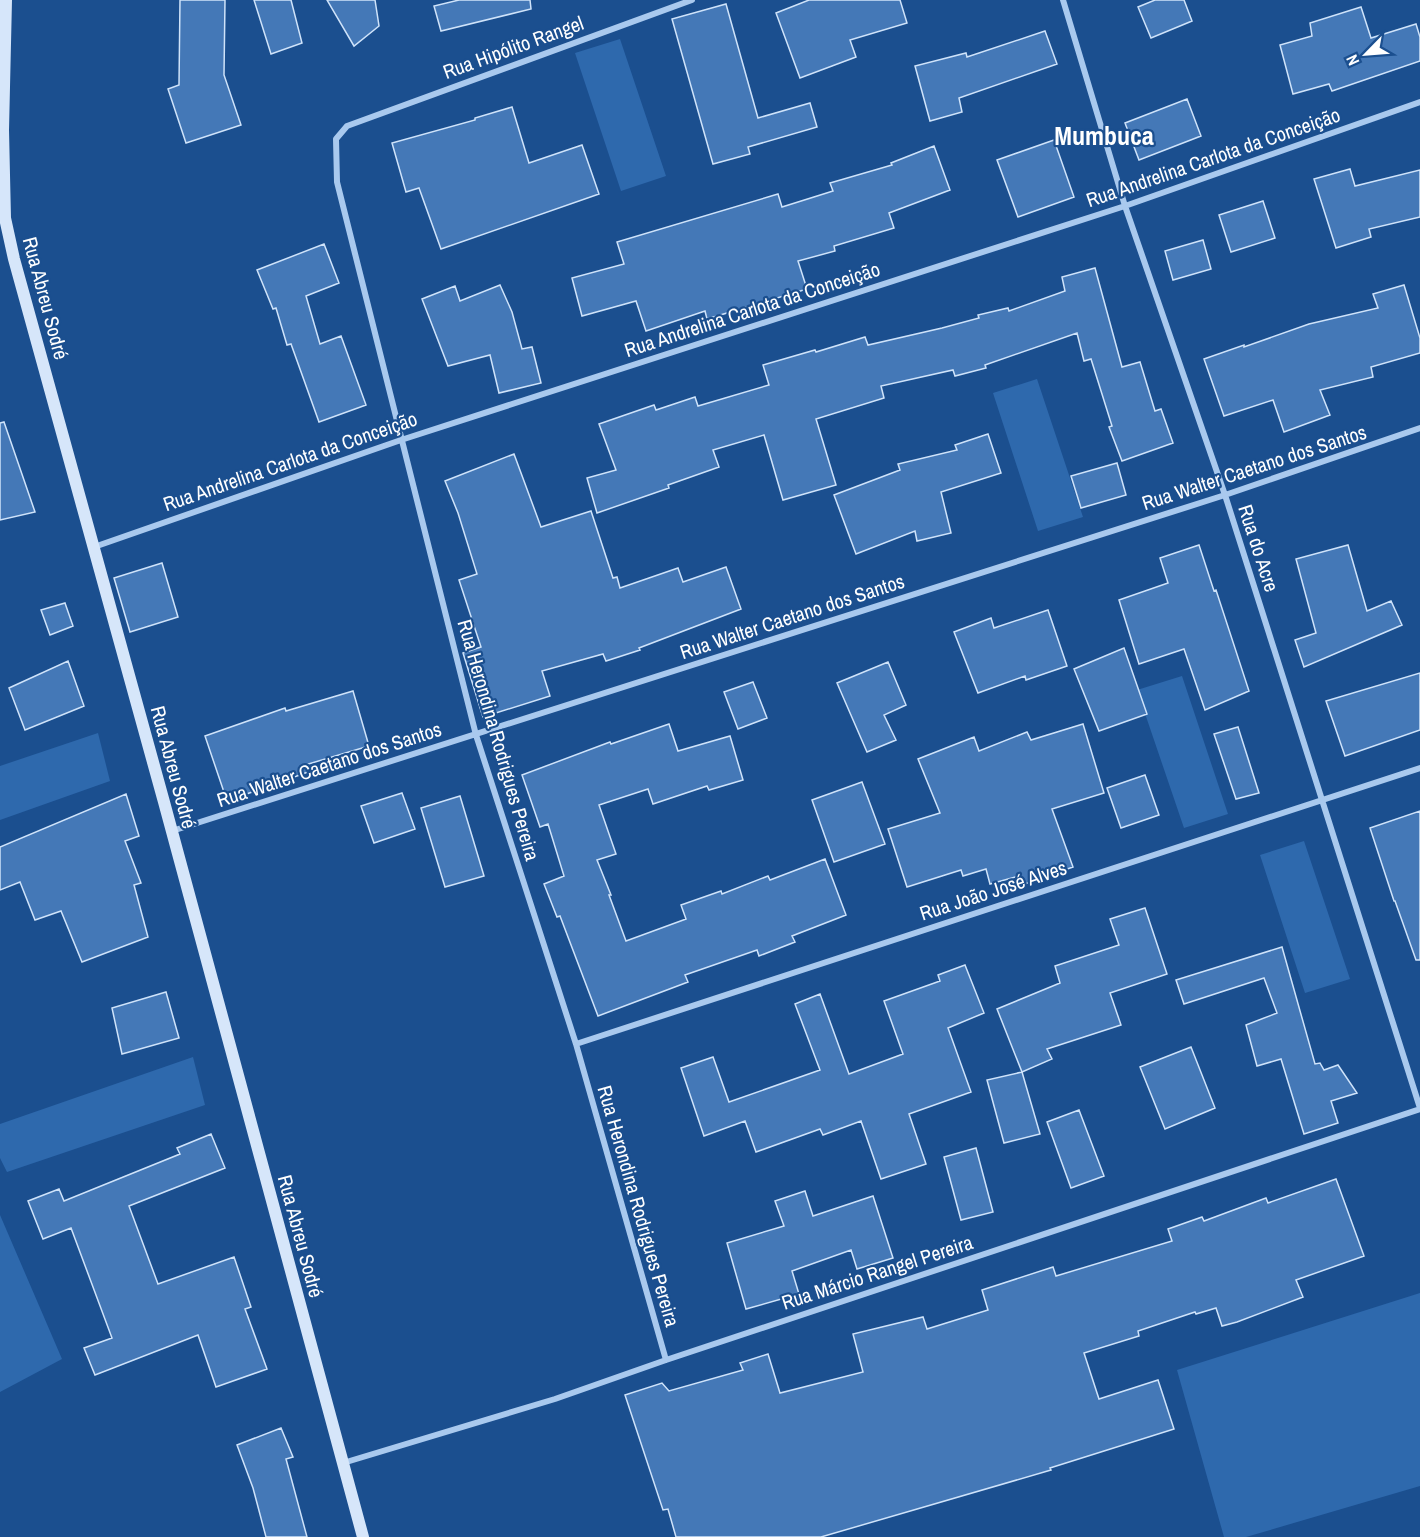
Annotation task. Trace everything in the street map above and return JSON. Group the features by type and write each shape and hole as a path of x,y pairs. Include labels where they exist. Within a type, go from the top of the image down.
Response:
{"main road":[{"name":"Rua Abreu Sodré","path":"6,0 3,219 363,1537"}],"street":[{"name":"Rua Hipólito Rangel","path":"346,126 692,0"},
{"name":"Rua do Acre","path":"1063,0 1125,206 1225,495 1420,1109"},
{"name":"Rua Andrelina Carlota da Conceição","path":"94,547 400,440 1125,206 1420,102"},
{"name":"Rua Herondina Rodrigues Pereira","path":"346,126 336,139 337,182 476,735 576,1044 666,1360"},
{"name":"Rua Walter Caetano dos Santos","path":"172,831 1225,495 1420,428"},
{"name":"Rua João José Alves","path":"576,1044 1420,768"},
{"name":"Rua Márcio Rangel Pereira","path":"343,1463 555,1399 1420,1109"}],"shaded area":[{"path":"620,39 666,176 621,191 575,53"},
{"path":"1037,379 1083,517 1038,531 993,393"},
{"path":"1182,676 1228,814 1184,828 1137,690"},
{"path":"98,733 110,781 0,820 0,766"},
{"path":"1304,841 1350,979 1305,993 1260,855"},
{"path":"193,1057 205,1105 7,1172 0,1158 0,1124"},
{"path":"0,1215 62,1359 0,1392"},
{"path":"1420,1293 1420,1486 1246,1537 1224,1537 1177,1370"}],"building":[{"path":"180,0 225,0 224,75 241,125 186,143 168,89 179,85"},
{"path":"254,0 291,0 302,43 271,54"},
{"path":"327,0 375,0 379,26 354,46"},
{"path":"459,0 530,0 531,9 441,31 434,6"},
{"path":"809,0 900,0 907,23 850,40 856,57 800,78 776,13"},
{"path":"1155,0 1184,0 1192,21 1151,38 1138,7"},
{"path":"726,4 758,118 810,103 817,127 748,147 750,154 713,164 672,19"},
{"path":"1361,7 1371,38 1416,24 1420,37 1420,61 1332,91 1329,84 1293,94 1280,45 1312,36 1310,23"},
{"path":"1045,31 1057,64 959,98 962,112 930,121 915,66 966,53 967,57"},
{"path":"1187,99 1201,136 1139,160 1125,123"},
{"path":"512,107 529,163 582,145 599,194 441,249 419,188 406,192 392,143 475,120 475,118"},
{"path":"1054,140 1074,197 1018,217 997,160"},
{"path":"934,146 950,190 889,213 894,228 834,246 835,251 798,261 807,289 707,319 705,311 646,331 636,301 582,316 572,278 624,264 617,242 778,194 782,207 833,191 830,183 892,165 891,163"},
{"path":"1350,169 1355,186 1420,170 1420,217 1369,229 1371,237 1336,248 1314,179"},
{"path":"1263,201 1275,238 1231,252 1219,215"},
{"path":"1203,240 1211,269 1173,280 1165,251"},
{"path":"324,244 339,283 306,296 320,344 341,336 366,405 319,422 291,344 287,345 276,308 273,309 257,270"},
{"path":"1095,268 1122,367 1140,362 1155,411 1161,409 1173,443 1122,461 1109,427 1112,426 1091,359 1084,361 1077,333 985,365 986,368 955,376 953,370 881,386 884,398 816,419 836,485 783,500 764,435 713,450 719,467 668,485 669,488 597,513 587,478 616,470 599,424 654,405 656,410 695,397 698,406 769,385 763,365 815,350 816,352 865,337 868,345 979,318 978,315 1008,308 1009,311 1065,291 1062,277"},
{"path":"500,285 512,312 522,349 532,347 541,383 499,393 490,355 448,366 422,299 455,286 460,301"},
{"path":"1404,285 1420,338 1420,353 1371,367 1373,377 1320,390 1330,415 1284,432 1273,400 1224,416 1204,359 1309,324 1378,308 1373,294"},
{"path":"4,422 35,512 0,520 0,423"},
{"path":"988,434 1001,473 941,492 951,533 917,541 915,531 856,554 834,495 900,470 898,464 957,450 955,445"},
{"path":"514,454 541,527 591,511 613,578 617,577 620,588 678,568 683,582 726,567 741,609 639,648 640,650 606,661 603,654 542,671 550,696 483,717 463,653 481,647 459,580 477,574 458,513 445,481"},
{"path":"1117,463 1126,495 1081,508 1071,476"},
{"path":"1199,545 1249,691 1205,710 1184,649 1139,664 1119,600 1168,583 1160,558"},
{"path":"1348,545 1367,611 1391,601 1402,625 1304,667 1295,640 1316,633 1296,559"},
{"path":"162,563 178,617 130,632 114,578"},
{"path":"65,603 73,626 50,635 41,610"},
{"path":"1048,610 1067,666 1026,680 1025,676 978,693 954,632 991,618 994,628"},
{"path":"1124,648 1147,714 1099,731 1074,669"},
{"path":"68,661 84,706 25,730 9,688"},
{"path":"888,662 906,705 884,715 896,740 867,752 837,683"},
{"path":"1420,673 1420,730 1345,756 1326,701"},
{"path":"753,682 767,718 738,729 724,692"},
{"path":"353,691 369,746 305,765 308,772 227,801 205,736 285,708 286,711"},
{"path":"669,724 678,751 730,736 743,780 709,790 707,786 653,804 648,789 599,805 616,854 597,860 626,941 686,919 681,905 721,891 722,894 768,876 770,880 825,859 846,915 792,936 795,942 759,956 757,950 685,975 688,982 598,1016 560,916 557,917 544,884 564,876 548,824 540,827 522,775 610,742 611,744"},
{"path":"1083,724 1104,793 1052,809 1073,867 1022,885 1019,876 990,884 986,869 963,876 961,870 907,887 888,829 940,813 918,759 974,737 979,751 1027,732 1031,740"},
{"path":"1238,727 1259,793 1236,799 1214,734"},
{"path":"1145,775 1159,815 1121,828 1107,788"},
{"path":"862,782 885,844 834,862 812,800"},
{"path":"402,793 415,829 374,843 361,806"},
{"path":"126,794 139,836 125,841 141,883 134,885 148,937 82,962 61,911 35,920 20,882 0,890 0,847"},
{"path":"460,796 484,876 445,887 421,808"},
{"path":"1420,811 1420,960 1416,960 1370,828"},
{"path":"1145,908 1167,974 1110,993 1121,1025 1047,1049 1052,1059 1022,1072 997,1009 1060,983 1055,966 1119,945 1110,919"},
{"path":"1282,947 1315,1064 1320,1063 1324,1070 1338,1065 1357,1093 1331,1101 1338,1123 1304,1134 1281,1059 1257,1066 1246,1025 1277,1013 1264,978 1184,1004 1176,980"},
{"path":"965,965 984,1013 948,1028 971,1092 909,1114 926,1164 881,1179 861,1121 823,1135 820,1129 756,1152 745,1121 704,1136 681,1068 713,1057 729,1102 820,1070 795,1004 820,994 849,1074 903,1054 884,1001 940,981 938,975"},
{"path":"166,992 179,1038 122,1054 112,1008"},
{"path":"1191,1047 1215,1108 1165,1129 1140,1067"},
{"path":"1022,1072 1040,1134 1004,1143 987,1080"},
{"path":"1079,1110 1104,1176 1071,1188 1047,1122"},
{"path":"211,1134 225,1168 129,1206 158,1284 234,1257 251,1307 245,1309 267,1369 216,1387 198,1335 95,1375 84,1348 112,1338 71,1228 43,1239 28,1201 59,1189 64,1201 180,1154 177,1148"},
{"path":"976,1148 993,1212 961,1220 944,1157"},
{"path":"1336,1179 1364,1256 1296,1280 1303,1297 1237,1322 1222,1326 1216,1308 1196,1314 1195,1312 1138,1331 1139,1336 1084,1353 1099,1399 1158,1380 1174,1429 1050,1468 1051,1470 821,1537 676,1537 668,1509 663,1510 625,1395 662,1383 669,1391 743,1370 740,1363 768,1354 780,1393 863,1372 853,1334 923,1317 927,1329 988,1310 982,1290 1053,1267 1056,1276 1172,1241 1168,1229 1202,1217 1204,1221 1266,1198 1268,1203"},
{"path":"805,1191 813,1216 873,1196 893,1258 857,1269 851,1250 792,1271 799,1294 746,1309 727,1243 784,1226 775,1201"},
{"path":"281,1428 293,1457 286,1459 307,1537 266,1537 253,1488 237,1445"}],"district":[{"name":"Mumbuca","path":"1104,135"}]}
